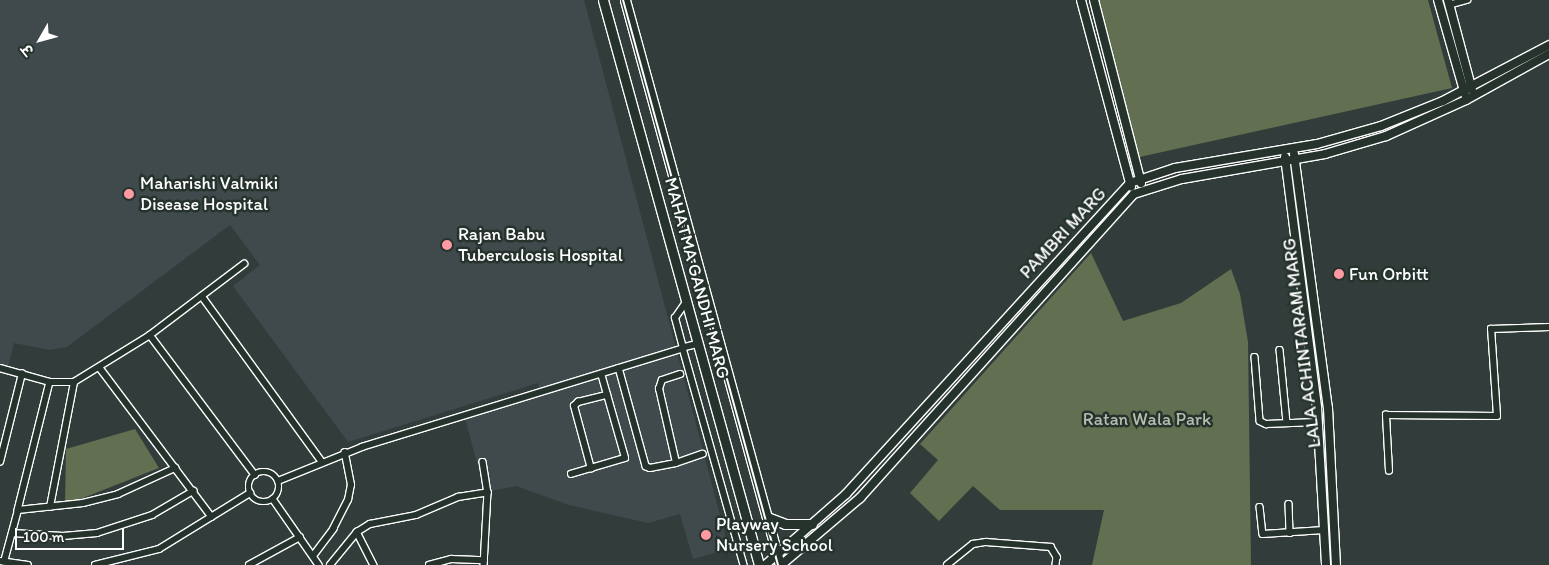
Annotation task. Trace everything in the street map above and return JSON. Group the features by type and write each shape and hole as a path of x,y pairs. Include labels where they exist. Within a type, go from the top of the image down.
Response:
{"main road":[{"name":"MAHATMA GANDHI MARG","path":"603,0 688,301 759,565"},
{"name":"MAHATMA GANDHI MARG","path":"625,0 766,517 781,565"},
{"path":"766,517 786,524 812,524"}],"street":[{"path":"1080,0 1134,194"},
{"path":"1094,0 1143,190"},
{"path":"1438,0 1468,88 1474,96"},
{"path":"1466,100 1468,88 1449,2 1467,0"},
{"name":"PAMBRI MARG","path":"765,565 846,494 1130,183 1175,168 1284,150 1381,126 1468,88 1549,45"},
{"name":"PAMBRI MARG","path":"781,565 860,498 1134,194 1182,178 1295,159 1386,136 1474,96 1549,54"},
{"name":"LALA ACHINTARAM MARG","path":"1293,148 1328,408 1336,565"},
{"name":"LALA ACHINTARAM MARG","path":"1284,150 1317,422 1326,565"},
{"path":"0,368 50,382 74,382 100,368 150,334 244,264"},
{"path":"202,296 322,462"},
{"path":"688,301 675,318 744,565"},
{"path":"1389,471 1386,416 1497,416 1491,330 1549,327"},
{"path":"150,334 255,475"},
{"path":"278,481 345,453 699,344"},
{"path":"1280,350 1287,423"},
{"path":"971,357 979,364"},
{"path":"1254,357 1260,421 1287,423 1317,422"},
{"path":"100,368 212,517"},
{"path":"619,368 646,466 650,468 676,463 702,454"},
{"path":"0,462 22,374"},
{"path":"570,474 626,458 601,374"},
{"path":"676,463 660,384 665,378 680,374"},
{"path":"28,565 2,562 12,533 50,382"},
{"path":"50,507 74,382"},
{"path":"591,468 574,406 578,402 607,394"},
{"path":"313,556 333,529 348,500 351,485 345,453"},
{"path":"429,565 451,559 484,562 488,492 483,462"},
{"path":"18,510 83,503 118,494 175,468"},
{"path":"268,472 278,481 279,488 273,499 260,502 250,493 249,486 255,475 268,472"},
{"path":"12,533 63,536 97,533 152,515 193,492"},
{"path":"330,565 357,532 370,524 416,514 458,498 488,492"},
{"path":"95,565 130,558 159,549 250,493"},
{"path":"273,499 320,565"},
{"path":"1289,504 1290,533"},
{"path":"1260,507 1263,534 1324,530"},
{"path":"357,532 374,565"},
{"path":"249,565 300,537"},
{"path":"947,565 973,544 986,542 1051,547 1057,557 1056,565"},
{"path":"130,558 132,565"}],"shaded area":[{"name":"Rajan Babu Tuberculosis Hospital","path":"0,0 584,0 729,549 693,559 680,514 648,523 569,505 516,486 485,492 464,415 540,393 538,383 348,442 233,286 260,265 230,225 67,347 50,350 14,343 6,373 0,371"}],"green space":[{"path":"1094,0 1428,0 1452,88 1135,158"},
{"name":"Ratan Wala Park","path":"1091,253 1123,321 1181,303 1231,269 1240,294 1248,342 1251,565 1092,565 1104,510 1000,510 973,486 939,521 910,493 938,460 920,444"},
{"path":"135,429 159,468 65,505 66,449"}],"railway":[{"path":"623,0 778,565"}],"place":[{"name":"Maharishi Valmiki Disease Hospital","path":"129,194"},
{"name":"Rajan Babu Tuberculosis Hospital","path":"447,245"},
{"name":"Fun Orbitt","path":"1339,274"},
{"name":"Playway Nursery School","path":"706,535"}]}
